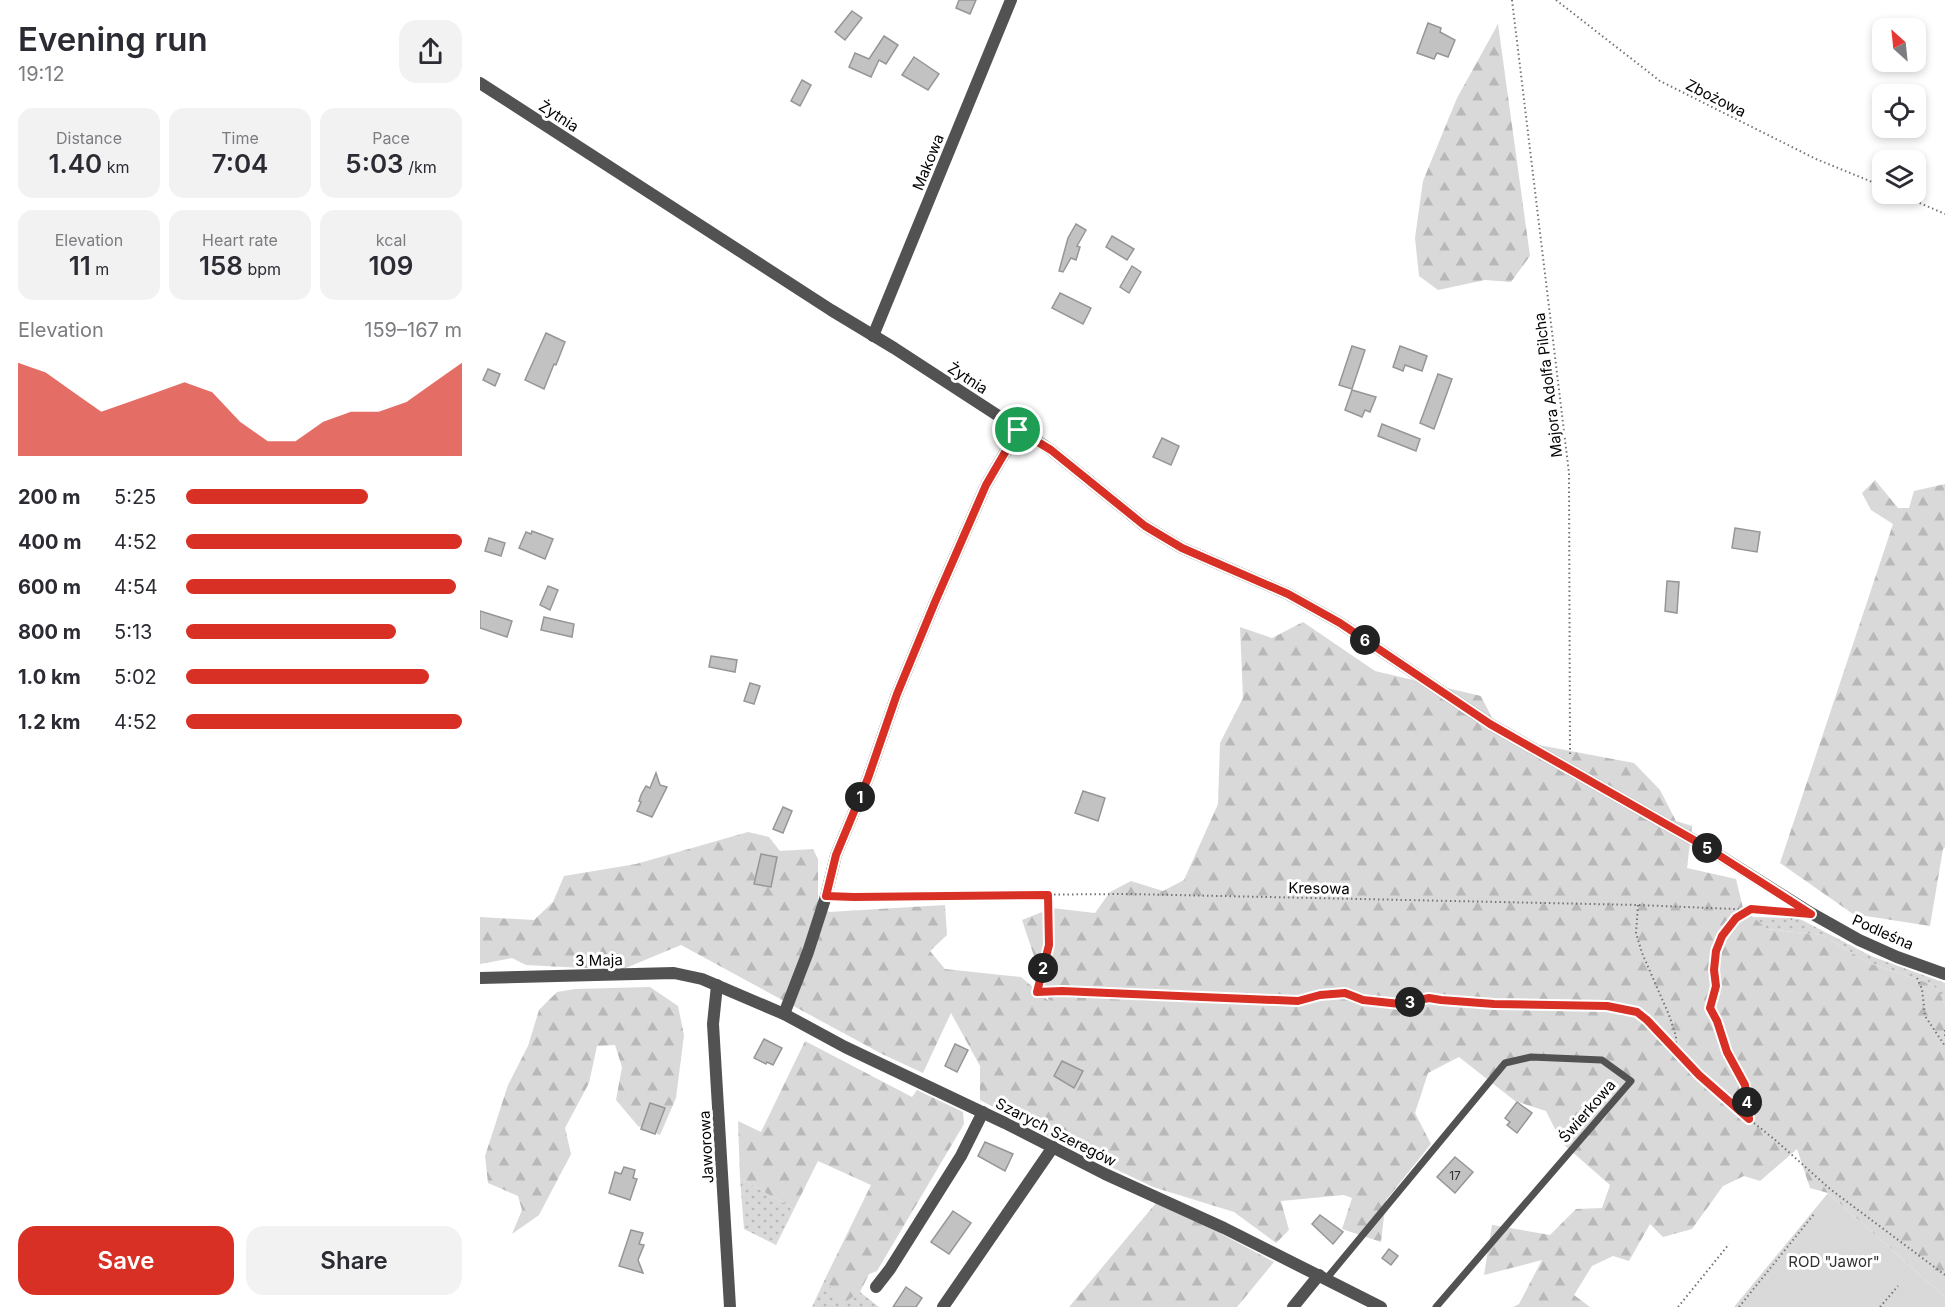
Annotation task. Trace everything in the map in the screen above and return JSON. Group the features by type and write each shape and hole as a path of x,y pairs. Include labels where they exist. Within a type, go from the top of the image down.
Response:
{"street":[{"name":"Makowa","path":"873,336 1011,0"},
{"name":"Żytnia","path":"480,82 1051,450 1145,526 1192,552 1288,594 1340,623 1490,724 1706,847 1811,914"},
{"path":"784,1014 808,952 836,855 868,778 897,694 986,485 1018,430"},
{"name":"Podleśna","path":"1811,914 1859,940 1897,957 1945,974"},
{"name":"3 Maja","path":"480,978 674,973 689,975 717,985"},
{"name":"Szarych Szeregów","path":"717,985 784,1014 845,1047 983,1112 1105,1174 1224,1228 1381,1307"},
{"name":"Jaworowa","path":"717,985 713,1024 730,1307"},
{"path":"876,1287 890,1269 961,1156 983,1112"},
{"path":"943,1307 1053,1147"},
{"path":"1293,1307 1323,1277"}],"lane":[{"name":"Świerkowa","path":"1323,1277 1505,1064 1531,1057 1602,1060 1631,1081 1436,1307"}],"path":[{"name":"Majora Adolfa Pilcha","path":"1512,0 1569,473 1570,770"},
{"name":"Zbożowa","path":"1556,0 1660,81 1816,159 1872,182"},
{"path":"1923,204 1945,213"},
{"name":"Kresowa","path":"826,896 1128,894 1638,905 1789,911"},
{"path":"1048,895 1049,945 1037,992 1062,991 1289,1001 1345,993 1363,1000 1400,1004 1429,998 1494,1004 1607,1006 1637,1012 1676,1052 1749,1119 1830,1189 1945,1275"},
{"path":"1638,905 1636,933 1669,1015 1676,1036 1676,1052"},
{"path":"1749,1119 1745,1085 1727,1052 1717,1021 1710,1008 1716,986 1714,970 1716,951 1722,936 1736,918 1751,909"},
{"path":"1916,976 1922,989 1925,1016 1945,1046"},
{"path":"1945,1030 1945,1038"},
{"path":"1739,1307 1814,1214"},
{"path":"1678,1307 1729,1244"},
{"path":"1880,1307 1898,1286"}],"green space":[{"path":"1498,24 1530,256 1511,282 1485,280 1438,290 1419,276 1415,238 1423,181 1457,98"},
{"path":"1875,480 1898,508 1909,508 1914,491 1945,484 1945,847 1930,926 1853,914 1780,863 1893,524 1871,510 1862,493"},
{"path":"1303,622 1375,671 1481,696 1502,738 1634,763 1660,790 1676,821 1692,826 1687,868 1736,879 1743,908 1767,929 1822,935 1871,964 1931,984 1939,991 1945,1005 1945,1297 1828,1193 1810,1188 1797,1149 1760,1181 1744,1176 1723,1186 1692,1229 1663,1237 1650,1224 1629,1261 1613,1256 1592,1266 1574,1295 1590,1307 1513,1307 1519,1304 1542,1260 1484,1275 1492,1225 1550,1235 1576,1209 1602,1208 1610,1185 1562,1143 1546,1111 1515,1101 1459,1057 1428,1073 1415,1113 1431,1144 1386,1200 1381,1242 1342,1229 1352,1198 1344,1195 1281,1201 1289,1230 1276,1243 1234,1212 1153,1187 1073,1149 980,1100 980,1066 951,1013 923,1073 882,1054 681,945 621,970 526,965 512,958 480,964 480,917 534,920 553,902 564,876 636,864 748,832 769,837 780,851 813,849 818,859 818,902 829,912 945,905 947,935 930,951 945,969 1021,977 1049,1001 1022,920 1052,908 1095,913 1110,892 1131,881 1163,891 1184,880 1218,804 1220,743 1243,698 1240,627 1272,638"},
{"path":"1753,917 1797,918 1871,956 1945,983 1945,1005 1939,991 1931,984 1871,964 1822,935 1767,929"},
{"path":"650,987 678,1006 684,1035 676,1098 660,1135 638,1126 616,1100 622,1067 615,1045 597,1046 589,1083 565,1128 571,1154 539,1215 512,1234 522,1210 518,1196 488,1183 485,1156 508,1085 528,1046 539,1010 557,992 575,989"},
{"path":"805,1041 912,1097 917,1090 963,1112 964,1124 877,1271 869,1274 860,1292 842,1304 825,1279 871,1185 818,1161 794,1209 740,1178 738,1121 761,1132"},
{"path":"740,1178 794,1209 776,1245 744,1229"},
{"name":"ROD \"Jawor\"","path":"1828,1193 1945,1297 1945,1307 1734,1307"},
{"path":"1156,1203 1203,1224 1274,1262 1237,1307 1069,1307"},
{"path":"825,1279 842,1303 860,1292 879,1307 812,1307"}],"building":[{"path":"959,0 976,0 970,14 956,8"},
{"path":"852,11 862,18 845,40 835,32"},
{"path":"1428,23 1441,28 1440,32 1455,40 1448,57 1437,53 1434,59 1417,53"},
{"path":"884,36 898,45 886,64 879,60 871,77 849,67 855,53 869,59"},
{"path":"914,57 939,74 928,90 902,75"},
{"path":"802,80 811,85 800,106 791,101"},
{"path":"1076,224 1086,230 1077,246 1080,247 1076,260 1071,258 1063,272 1059,271 1068,238"},
{"path":"1112,236 1134,249 1127,260 1106,247"},
{"path":"1132,266 1141,272 1129,293 1120,287"},
{"path":"1060,293 1091,308 1083,324 1052,308"},
{"path":"546,333 565,342 544,389 525,380"},
{"path":"1352,346 1365,350 1352,389 1339,385"},
{"path":"1400,346 1427,356 1422,371 1405,365 1403,371 1393,367"},
{"path":"488,369 500,374 495,386 483,380"},
{"path":"1438,374 1452,379 1434,429 1420,423"},
{"path":"1352,390 1376,397 1370,412 1365,410 1362,417 1345,410"},
{"path":"1382,424 1420,439 1416,451 1378,436"},
{"path":"1162,438 1179,446 1171,465 1153,457"},
{"path":"1735,528 1760,532 1757,552 1732,548"},
{"path":"532,531 553,539 545,559 519,548 526,532 531,534"},
{"path":"489,538 505,543 501,556 485,551"},
{"path":"1667,581 1679,582 1677,613 1665,611"},
{"path":"548,586 558,590 550,610 540,605"},
{"path":"480,611 512,621 507,637 480,628"},
{"path":"544,617 574,624 572,637 541,630"},
{"path":"711,656 737,660 735,672 709,667"},
{"path":"750,683 760,686 754,704 744,701"},
{"path":"656,773 660,785 667,787 652,817 637,811 641,795 646,786 650,788"},
{"path":"1083,791 1105,798 1098,821 1075,813"},
{"path":"783,807 792,811 783,833 773,829"},
{"path":"761,854 777,857 771,887 754,884"},
{"path":"764,1039 782,1048 773,1065 754,1058"},
{"path":"955,1044 968,1050 957,1072 945,1066"},
{"path":"1062,1061 1083,1071 1074,1088 1054,1076"},
{"path":"1517,1102 1532,1113 1517,1133 1507,1125 1510,1122 1505,1118"},
{"path":"650,1103 665,1108 655,1134 641,1129"},
{"path":"985,1142 1013,1154 1005,1171 978,1156"},
{"path":"1455,1157 1473,1172 1455,1193 1437,1177"},
{"path":"624,1167 635,1170 633,1178 637,1179 630,1200 609,1193 615,1172 621,1174"},
{"path":"953,1211 971,1223 949,1254 931,1242"},
{"path":"1320,1215 1343,1232 1333,1244 1312,1224"},
{"path":"631,1230 643,1233 639,1244 644,1245 638,1260 643,1273 619,1266"},
{"path":"1389,1249 1398,1256 1391,1265 1382,1258"},
{"path":"906,1287 922,1298 916,1307 893,1307"}],"route":[{"path":"1018,430 1051,450 1145,526 1182,548 1288,594 1340,623 1490,724 1706,847 1811,914 1751,909 1736,918 1722,936 1716,951 1714,970 1716,986 1710,1008 1717,1021 1727,1052 1745,1085 1749,1119 1699,1075 1647,1020 1637,1012 1627,1009 1607,1006 1494,1004 1429,998 1400,1004 1363,1000 1345,993 1320,995 1298,1001 1271,1001 1062,991 1037,992 1049,945 1048,895 826,896 836,855 868,778 897,694 986,485 1018,430"}]}
